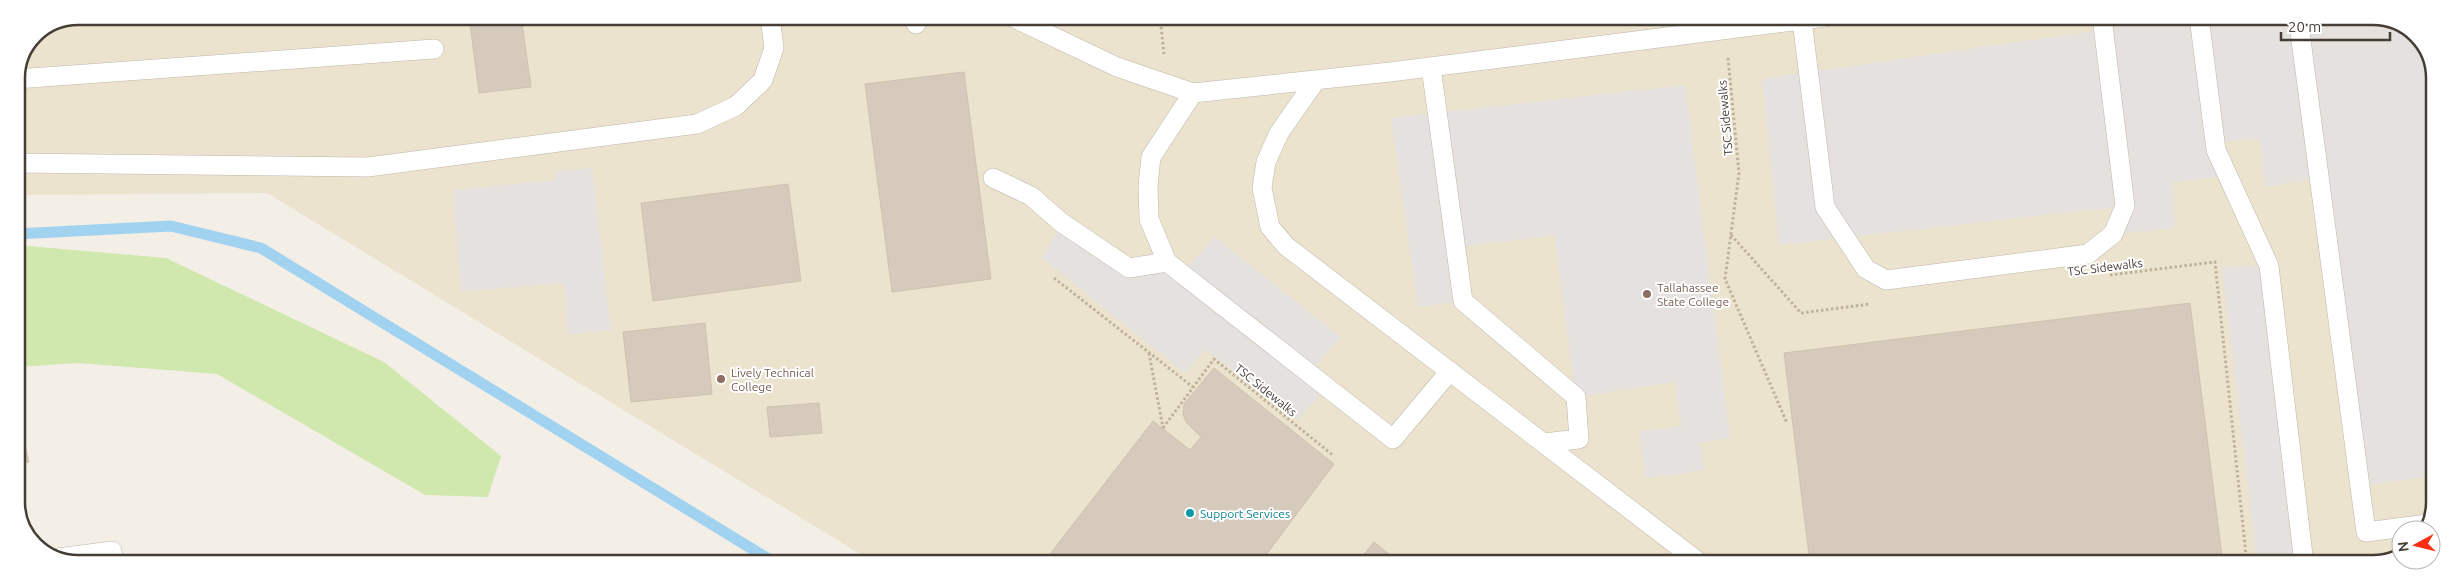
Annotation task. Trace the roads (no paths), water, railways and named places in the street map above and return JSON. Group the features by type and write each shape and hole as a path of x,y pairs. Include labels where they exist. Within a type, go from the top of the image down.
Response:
{"lane":[{"path":"25,164 368,167 697,124 736,106 763,80 774,48 771,25"},
{"path":"1029,25 1117,67 1193,93 1431,67 1764,25"},
{"path":"1803,25 1825,207 1866,269 1886,280 2088,254 2113,234 2125,206 2103,25"},
{"path":"2200,25 2216,150 2269,266 2303,555"},
{"path":"2299,25 2366,532 2391,529"},
{"path":"25,77 434,49"},
{"path":"1431,67 1462,301 1576,397 1579,439 1544,443"},
{"path":"1316,80 1279,133 1266,162 1262,188 1270,227 1286,246 1690,555"},
{"path":"1193,93 1152,157 1148,186 1149,219 1167,262 1393,439 1450,371"},
{"path":"993,178 1031,196 1062,223 1129,268 1167,262"},
{"path":"81,555 112,551 113,555"}],"waterway":[{"path":"25,234 171,226 261,248 762,555"}],"place":[{"name":"Tallahassee State College","path":"1647,294"},
{"name":"Lively Technical College","path":"721,379"},
{"name":"Support Services","path":"1190,513"}]}
